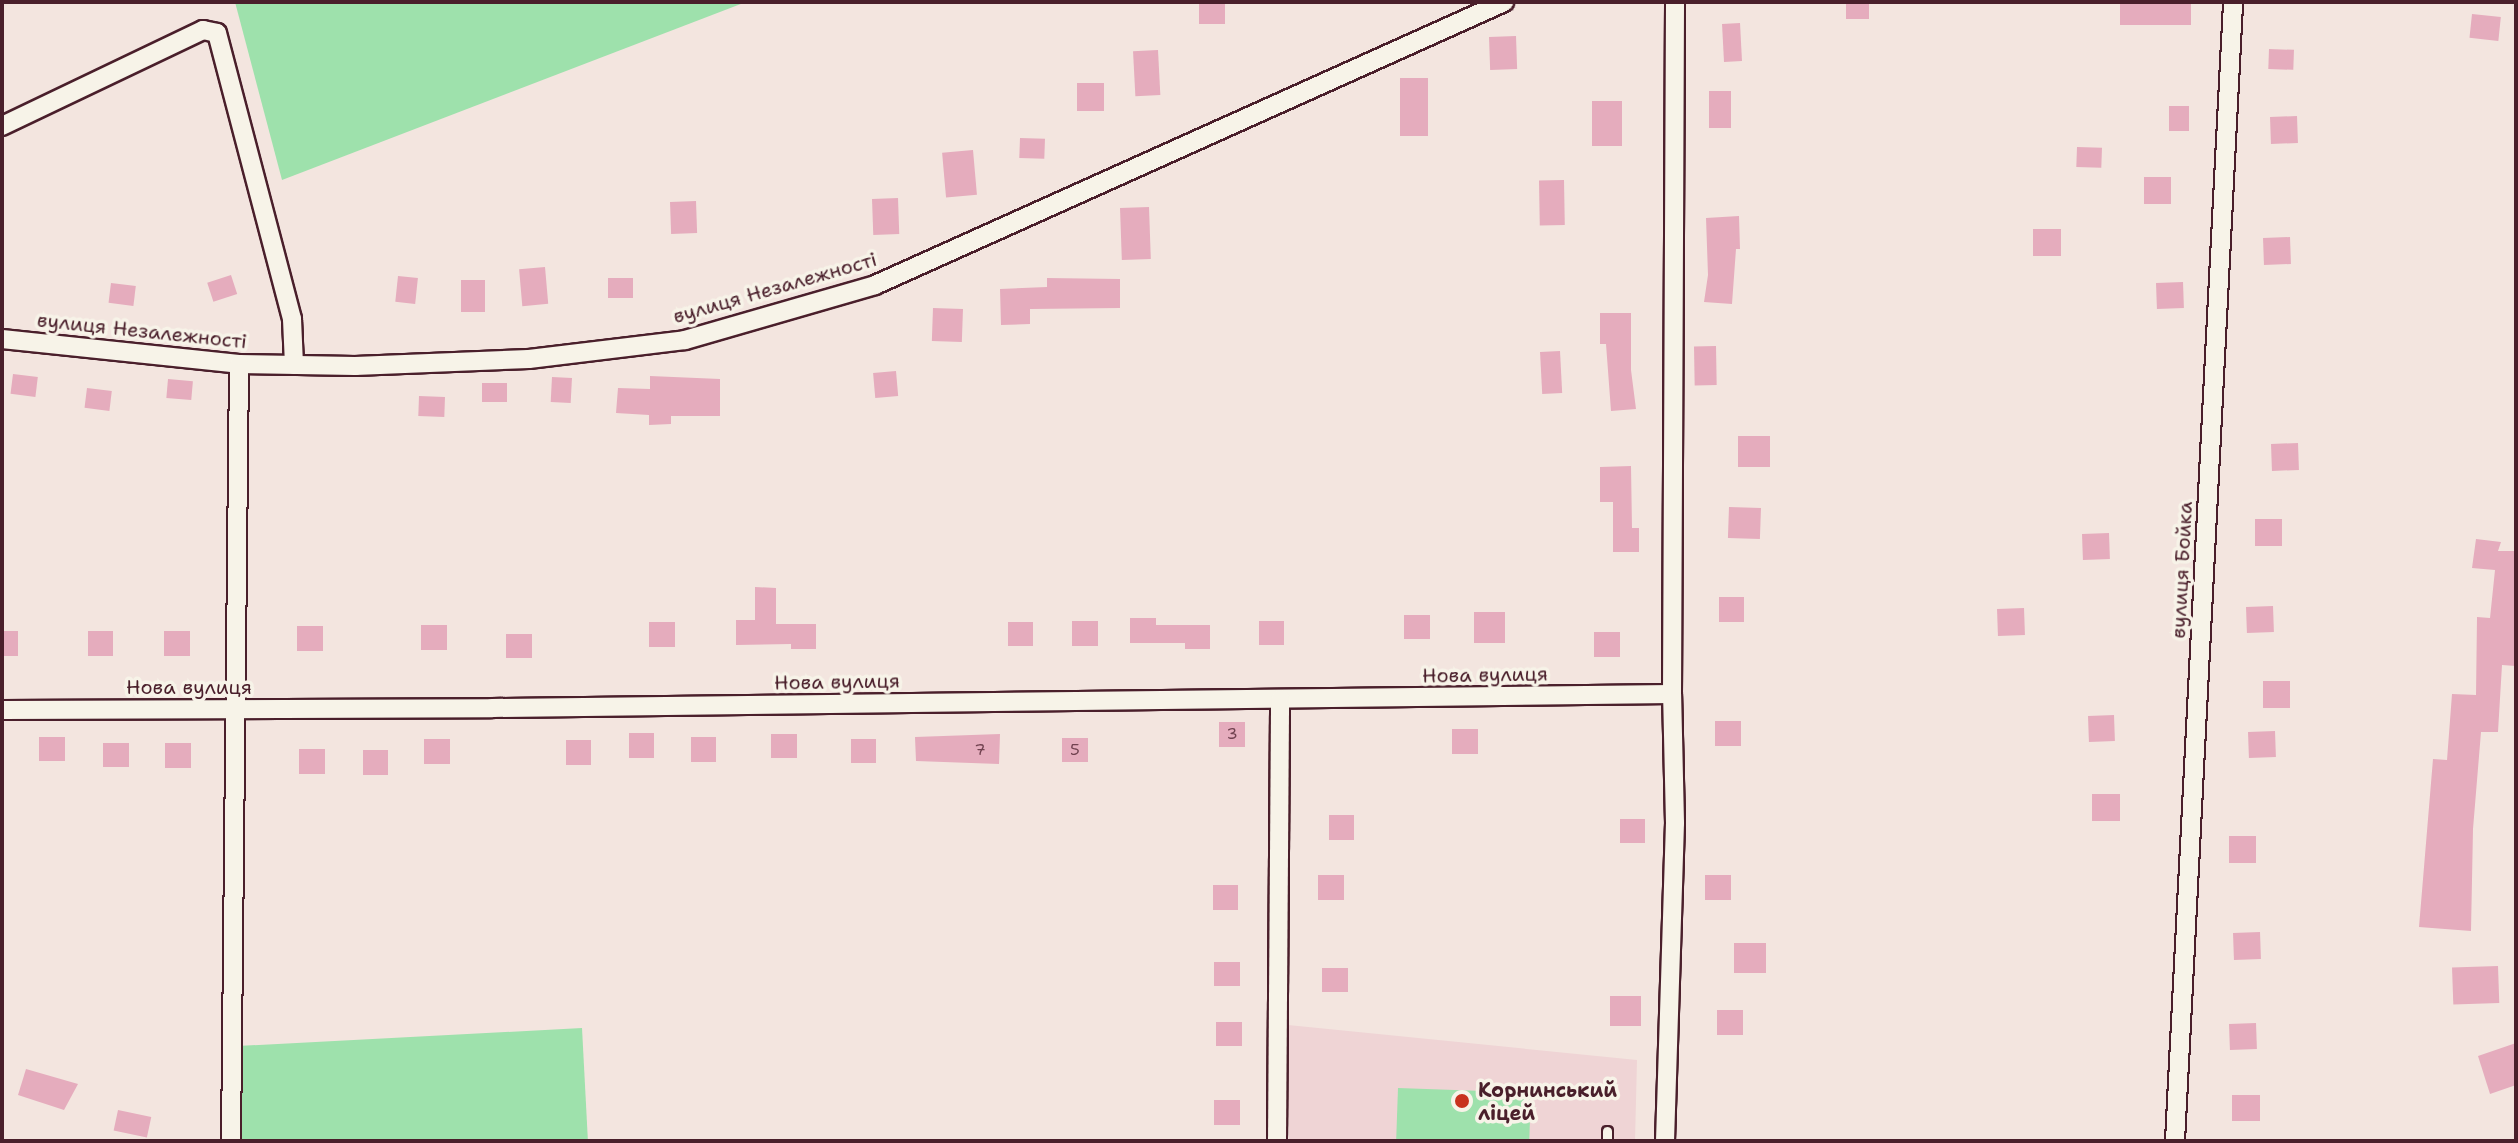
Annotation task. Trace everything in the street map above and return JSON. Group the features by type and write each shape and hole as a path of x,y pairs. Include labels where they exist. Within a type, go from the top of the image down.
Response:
{"street":[{"name":"вулиця Незалежності","path":"2,339 239,364 294,365 529,359 685,340 774,316 889,279 1504,2"},
{"path":"1665,1141 1675,823 1672,694 1675,2"},
{"name":"вулиця Бойка","path":"2175,1141 2233,2"},
{"path":"2,126 203,30 217,33 292,319 294,365"},
{"path":"231,1141 239,364"},
{"name":"Нова вулиця","path":"2,710 1672,694"},
{"path":"1277,1141 1280,699"}],"shaded area":[{"name":"Корнинський ліцей","path":"1288,1025 1637,1060 1635,1141 1289,1141"}],"green space":[{"path":"235,2 746,2 282,180"},
{"path":"582,1028 588,1141 237,1141 232,1046"},
{"path":"1398,1088 1531,1093 1529,1141 1396,1141"}],"building":[{"path":"1199,2 1225,2 1225,24 1199,24"},
{"path":"1846,2 1869,2 1869,19 1846,19"},
{"path":"2120,2 2191,2 2191,25 2120,25"},
{"path":"2472,14 2501,17 2498,41 2469,38"},
{"path":"1740,23 1742,61 1724,62 1722,24"},
{"path":"1516,36 1517,69 1490,70 1489,37"},
{"path":"2269,49 2294,50 2293,70 2268,69"},
{"path":"1158,50 1160,95 1135,96 1133,51"},
{"path":"1400,78 1428,78 1428,136 1400,136"},
{"path":"1077,83 1104,83 1104,111 1077,111"},
{"path":"1709,91 1731,91 1731,128 1709,128"},
{"path":"1592,101 1622,101 1622,146 1592,146"},
{"path":"2169,106 2189,106 2189,131 2169,131"},
{"path":"2297,116 2298,143 2271,144 2270,117"},
{"path":"1020,138 1045,139 1044,159 1019,158"},
{"path":"2077,147 2102,148 2101,168 2076,167"},
{"path":"973,150 977,195 946,198 942,153"},
{"path":"2144,177 2171,177 2171,204 2144,204"},
{"path":"1539,180 1564,180 1565,225 1540,225"},
{"path":"898,198 899,234 873,235 872,199"},
{"path":"696,201 697,233 671,234 670,202"},
{"path":"1149,207 1151,259 1122,260 1120,208"},
{"path":"1739,216 1740,249 1736,249 1732,304 1704,302 1708,275 1706,218"},
{"path":"2033,229 2061,229 2061,256 2033,256"},
{"path":"2290,237 2291,264 2264,265 2263,238"},
{"path":"545,267 548,304 522,306 519,269"},
{"path":"231,275 237,294 213,302 207,283"},
{"path":"398,276 418,278 415,304 395,302"},
{"path":"608,278 633,278 633,298 608,298"},
{"path":"1047,278 1120,279 1120,308 1030,309 1030,324 1001,325 1000,289 1047,287"},
{"path":"461,280 485,280 485,312 461,312"},
{"path":"2183,282 2184,308 2157,309 2156,283"},
{"path":"111,283 136,286 133,306 109,303"},
{"path":"933,308 963,309 962,342 932,341"},
{"path":"1600,313 1631,313 1631,370 1636,409 1611,411 1606,344 1600,344"},
{"path":"1694,346 1716,346 1717,385 1695,385"},
{"path":"1560,351 1562,393 1542,394 1540,352"},
{"path":"896,371 898,396 875,398 873,373"},
{"path":"13,374 38,377 35,397 11,394"},
{"path":"650,376 720,379 720,416 671,416 671,424 649,425 649,415 616,413 618,388 650,389"},
{"path":"552,377 572,378 571,403 551,402"},
{"path":"168,379 193,381 191,400 166,398"},
{"path":"482,383 507,383 507,402 482,402"},
{"path":"87,388 112,391 109,411 85,408"},
{"path":"419,396 445,397 444,417 418,416"},
{"path":"1738,436 1770,436 1770,467 1738,467"},
{"path":"2298,443 2299,470 2272,471 2271,444"},
{"path":"1631,466 1632,528 1639,528 1639,552 1613,552 1613,502 1600,502 1600,467"},
{"path":"1729,507 1761,508 1760,539 1728,538"},
{"path":"2255,519 2282,519 2282,546 2255,546"},
{"path":"2109,533 2110,559 2083,560 2082,534"},
{"path":"2476,539 2501,542 2498,551 2516,551 2516,666 2502,665 2498,732 2481,732 2473,829 2471,931 2419,927 2433,759 2447,760 2452,694 2476,695 2477,617 2490,618 2495,570 2472,568"},
{"path":"755,587 776,588 776,624 816,624 816,649 791,649 791,644 736,645 736,620 755,620"},
{"path":"1719,597 1744,597 1744,622 1719,622"},
{"path":"2273,606 2274,632 2247,633 2246,607"},
{"path":"2024,608 2025,635 1998,636 1997,609"},
{"path":"1474,612 1505,612 1505,643 1474,643"},
{"path":"1404,615 1430,615 1430,639 1404,639"},
{"path":"1130,618 1156,618 1156,625 1210,625 1210,649 1185,649 1185,643 1130,643"},
{"path":"1072,621 1098,621 1098,646 1072,646"},
{"path":"1259,621 1284,621 1284,645 1259,645"},
{"path":"649,622 675,622 675,647 649,647"},
{"path":"1008,622 1033,622 1033,646 1008,646"},
{"path":"421,625 447,625 447,650 421,650"},
{"path":"297,626 323,626 323,651 297,651"},
{"path":"2,631 18,631 18,656 2,656"},
{"path":"88,631 113,631 113,656 88,656"},
{"path":"164,631 190,631 190,656 164,656"},
{"path":"1594,632 1620,632 1620,657 1594,657"},
{"path":"506,634 532,634 532,658 506,658"},
{"path":"2263,681 2290,681 2290,708 2263,708"},
{"path":"2114,715 2115,741 2089,742 2088,716"},
{"path":"1715,721 1741,721 1741,746 1715,746"},
{"path":"1219,722 1245,722 1245,747 1219,747"},
{"path":"1452,729 1478,729 1478,754 1452,754"},
{"path":"2275,731 2276,757 2249,758 2248,732"},
{"path":"629,733 654,733 654,758 629,758"},
{"path":"771,734 797,734 797,758 771,758"},
{"path":"1000,734 999,764 916,761 915,737"},
{"path":"39,737 65,737 65,761 39,761"},
{"path":"691,737 716,737 716,762 691,762"},
{"path":"1062,738 1088,738 1088,762 1062,762"},
{"path":"424,739 450,739 450,764 424,764"},
{"path":"851,739 876,739 876,763 851,763"},
{"path":"566,740 591,740 591,765 566,765"},
{"path":"103,743 129,743 129,767 103,767"},
{"path":"165,743 191,743 191,768 165,768"},
{"path":"299,749 325,749 325,774 299,774"},
{"path":"363,750 388,750 388,775 363,775"},
{"path":"2092,794 2120,794 2120,821 2092,821"},
{"path":"1329,815 1354,815 1354,840 1329,840"},
{"path":"1620,819 1645,819 1645,843 1620,843"},
{"path":"2229,836 2256,836 2256,863 2229,863"},
{"path":"1318,875 1344,875 1344,900 1318,900"},
{"path":"1705,875 1731,875 1731,900 1705,900"},
{"path":"1213,885 1238,885 1238,910 1213,910"},
{"path":"2260,932 2261,959 2234,960 2233,933"},
{"path":"1734,943 1766,943 1766,973 1734,973"},
{"path":"1214,962 1240,962 1240,986 1214,986"},
{"path":"2498,966 2499,1003 2453,1005 2452,968"},
{"path":"1322,968 1348,968 1348,992 1322,992"},
{"path":"1610,996 1641,996 1641,1026 1610,1026"},
{"path":"1717,1010 1743,1010 1743,1035 1717,1035"},
{"path":"1216,1022 1242,1022 1242,1046 1216,1046"},
{"path":"2256,1023 2257,1049 2230,1050 2229,1024"},
{"path":"2516,1043 2516,1085 2490,1094 2478,1056"},
{"path":"26,1069 78,1084 64,1110 18,1095"},
{"path":"2232,1095 2260,1095 2260,1121 2232,1121"},
{"path":"1214,1100 1240,1100 1240,1125 1214,1125"},
{"path":"118,1110 151,1117 147,1138 114,1131"}],"place":[{"name":"Корнинський ліцей","path":"1462,1101"}]}
